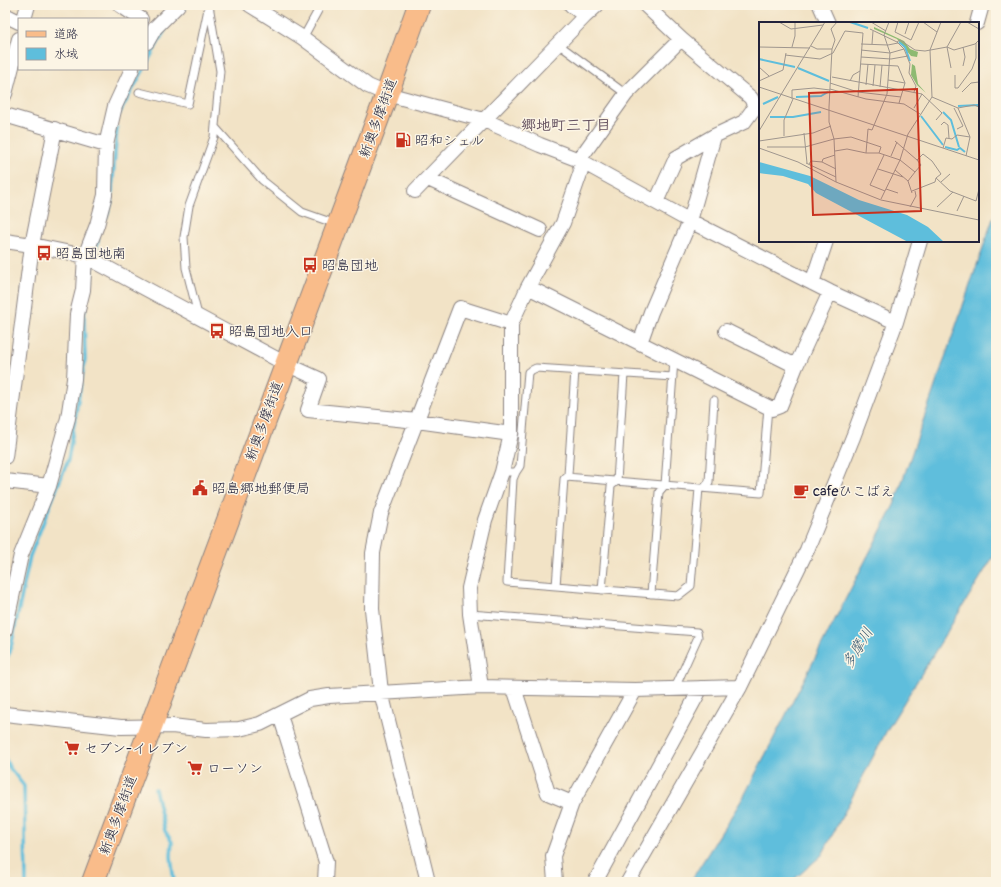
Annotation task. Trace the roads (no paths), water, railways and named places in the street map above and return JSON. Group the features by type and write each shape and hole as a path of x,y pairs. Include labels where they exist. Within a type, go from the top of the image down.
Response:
{"main road":[{"name":"新奥多摩街道","path":"93,882 387,94 418,5"}],"street":[{"path":"24,18 28,5"},
{"path":"120,5 140,18"},
{"path":"148,38 151,25 178,5"},
{"path":"250,5 303,38 368,86 387,94 484,120 540,145 579,160 690,220 812,283 891,320"},
{"path":"571,5 585,16"},
{"path":"416,191 597,5"},
{"path":"645,5 681,39 756,97 755,107 744,122 714,136 676,158 656,202"},
{"path":"820,5 828,22"},
{"path":"977,22 982,5"},
{"path":"5,16 18,22"},
{"path":"481,687 470,614 469,588 485,520 502,472 511,434 511,324 528,287 563,223 581,171 579,160 626,94 681,39"},
{"path":"5,94 18,43"},
{"path":"5,630 20,555 49,486 68,418 74,379 77,314 84,290 97,225 105,195 106,144 115,106 132,70"},
{"path":"5,115 106,144"},
{"path":"5,457 32,245 55,129"},
{"path":"640,343 651,312 690,220 714,136"},
{"path":"428,179 540,230"},
{"path":"5,241 32,245 91,260 286,364 319,379 308,410 417,421 511,434"},
{"path":"812,283 826,242"},
{"path":"628,882 740,687 807,550 850,444 896,322 920,242"},
{"path":"528,287 772,409 780,406 796,366 830,292"},
{"path":"428,882 381,692 372,609 373,553 381,513 460,308 511,324"},
{"path":"726,331 796,366"},
{"path":"5,481 49,486"},
{"path":"5,714 121,727 172,726 206,730 239,729 260,724 310,699 330,696 481,687 635,690 740,687"},
{"path":"514,688 548,792 572,803"},
{"path":"595,882 701,688"},
{"path":"555,882 553,856 572,803 635,690"},
{"path":"280,715 326,862 325,882"}],"lane":[{"path":"139,92 188,104 209,5"},
{"path":"198,317 186,268 184,238 189,206 214,137 220,71 209,5"},
{"path":"303,38 321,5"},
{"path":"558,44 626,94"},
{"path":"215,127 262,180 302,212 338,225"},
{"path":"651,594 659,492 665,485 674,360"},
{"path":"673,377 536,368 528,372 520,466 513,479 507,582 678,596 691,586 701,488 709,482 714,400"},
{"path":"556,586 564,479 568,475 575,370"},
{"path":"602,590 611,486 617,481 624,374"},
{"path":"566,477 761,493 768,407"},
{"path":"502,472 516,472"},
{"path":"470,614 696,632 698,637 675,688"}],"water":[{"name":"多摩川","path":"996,210 996,552 887,730 822,855 791,882 690,882 744,796 894,505"}],"waterway":[{"path":"180,12 188,5"},
{"path":"148,61 167,26 176,17"},
{"path":"119,114 143,70"},
{"path":"106,218 111,203 117,128"},
{"path":"95,257 98,239"},
{"path":"90,284 93,265"},
{"path":"5,661 10,652 30,556 68,460 85,359 85,308"},
{"path":"5,758 9,767 24,786 26,882"},
{"path":"155,789 165,831 172,842 171,856 174,882"}],"place":[{"name":"昭和シェル","path":"403,140"},
{"name":"昭島団地南","path":"44,253"},
{"name":"昭島団地","path":"310,265"},
{"name":"昭島団地入口","path":"217,331"},
{"name":"昭島郷地郵便局","path":"200,488"},
{"name":"cafeひこばえ","path":"801,491"},
{"name":"セブン-イレブン","path":"72,748"},
{"name":"ローソン","path":"195,768"}],"district":[{"name":"郷地町三丁目","path":"566,125"}]}
